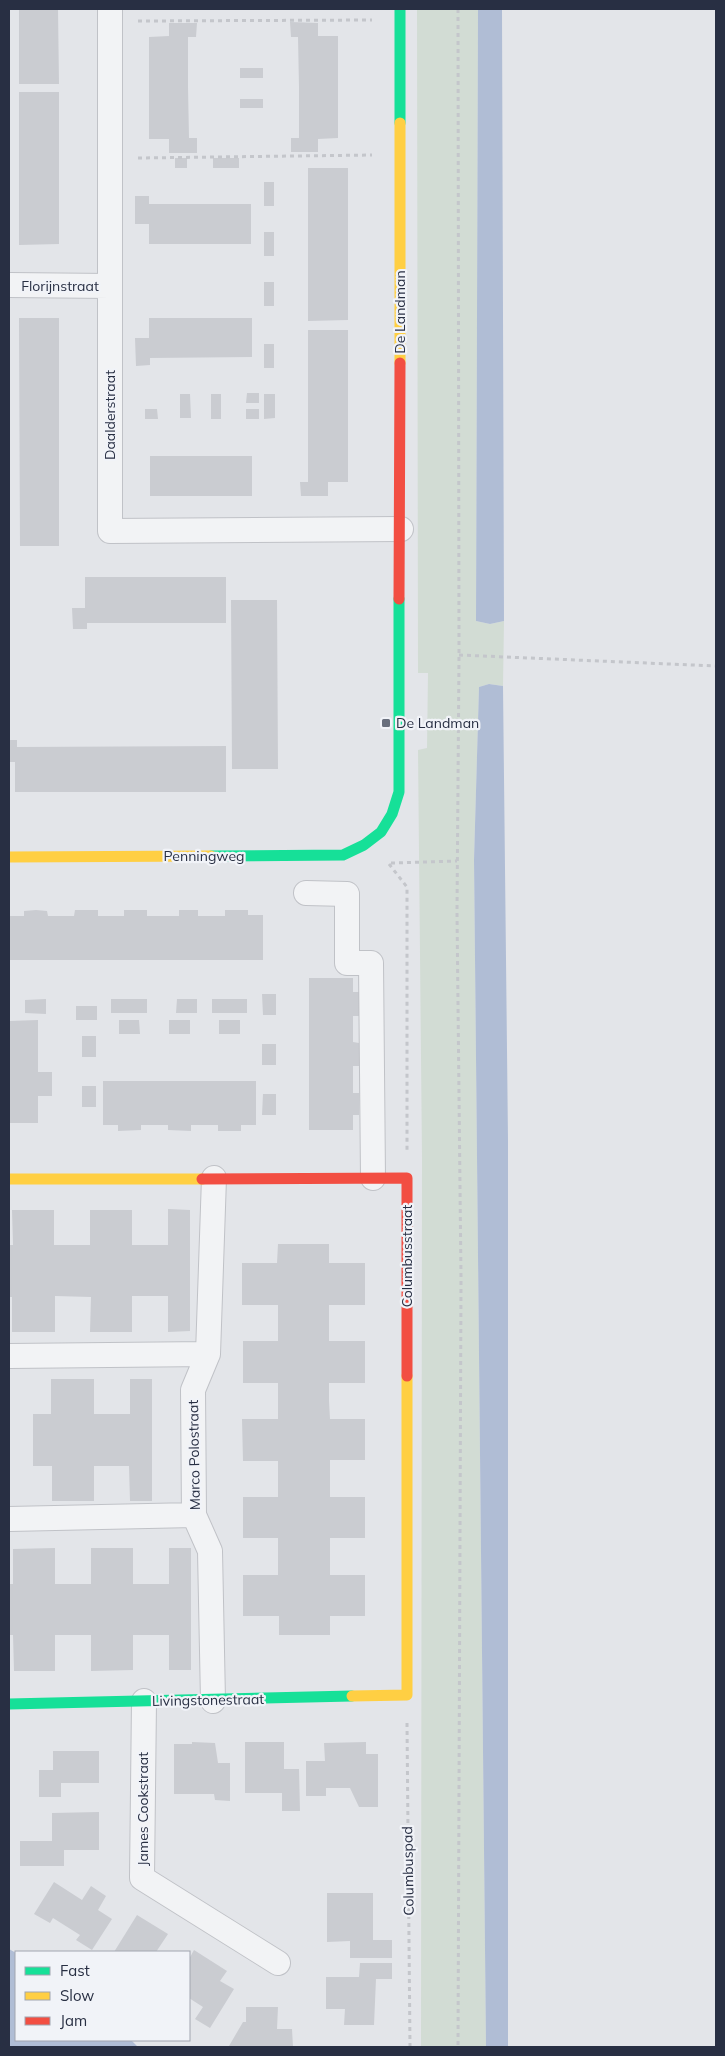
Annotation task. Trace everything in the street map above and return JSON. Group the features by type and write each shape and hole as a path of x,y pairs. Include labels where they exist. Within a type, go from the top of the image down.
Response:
{"street":[{"name":"De Landman","path":"388,824 396,808 399,792 401,529 400,14"},
{"name":"Daalderstraat","path":"110,15 110,531 401,529"},
{"name":"Florijnstraat","path":"9,285 110,286"},
{"name":"Penningweg","path":"9,857 333,856 343,855 360,849 378,836 388,824"},
{"path":"306,894 347,894 347,963 371,963 372,1178"},
{"name":"Marco Polostraat","path":"213,1701 210,1551 194,1515 194,1390 208,1354 214,1178"},
{"path":"9,1179 407,1178"},
{"name":"Columbusstraat","path":"407,1178 407,1695"},
{"path":"9,1356 208,1354"},
{"path":"9,1519 194,1515"},
{"name":"Livingstonestraat","path":"9,1704 213,1701 407,1695"},
{"name":"James Cookstraat","path":"144,1701 142,1878 278,1963"}],"path":[{"path":"458,9 459,655 457,861 461,1278 458,2047"},
{"path":"110,15 400,14"},
{"path":"110,158 400,155"},
{"path":"459,655 716,666"},
{"path":"407,1178 407,887 388,863 457,861"},
{"name":"Columbuspad","path":"407,1695 410,2047"}],"shaded area":[{"path":"417,9 478,9 476,621 490,624 504,621 503,686 489,684 479,687 474,860 486,2047 421,2047 422,1158 418,750 427,748 428,673 418,673"}],"water":[{"path":"478,9 502,9 504,621 490,624 476,621"},
{"path":"489,684 503,686 508,1141 508,2047 486,2047 474,860 479,687"},
{"path":"9,1949 15,1952 15,2041 132,2041 138,2047 9,2047"}],"building":[{"path":"19,9 58,9 59,84 19,84"},
{"path":"290,22 318,23 318,36 338,36 338,138 318,139 318,152 291,152 291,138 299,138 299,87 298,37 291,37"},
{"path":"169,23 197,23 196,37 188,37 188,87 189,138 197,138 197,153 169,153 169,139 149,139 149,37 169,36"},
{"path":"240,68 263,68 263,78 240,78"},
{"path":"19,92 59,92 59,244 19,245"},
{"path":"240,99 263,99 263,108 240,108"},
{"path":"175,158 187,158 187,168 175,168"},
{"path":"213,158 239,158 239,168 213,168"},
{"path":"308,168 348,168 348,320 308,321"},
{"path":"264,182 274,182 274,206 264,206"},
{"path":"135,196 149,196 149,204 251,204 251,244 149,244 149,224 135,224"},
{"path":"264,232 274,232 274,256 264,256"},
{"path":"264,282 274,282 274,306 264,306"},
{"path":"19,318 59,318 59,546 20,546"},
{"path":"149,318 252,318 252,357 150,358 150,365 136,366 135,338 149,338"},
{"path":"308,330 348,330 348,482 328,482 328,496 301,496 300,482 308,482"},
{"path":"264,344 274,344 274,368 264,368"},
{"path":"247,393 259,393 259,403 246,403"},
{"path":"180,394 190,394 191,418 180,418"},
{"path":"211,394 221,394 221,419 211,419"},
{"path":"264,394 275,394 275,418 264,419"},
{"path":"145,409 157,409 158,419 145,419"},
{"path":"246,409 259,409 259,419 246,419"},
{"path":"150,456 252,456 252,496 150,496"},
{"path":"85,577 226,577 226,623 87,623 87,629 73,629 72,608 85,608"},
{"path":"231,600 277,600 278,769 232,769"},
{"path":"9,740 17,740 17,747 226,746 226,792 15,792 15,762 9,762"},
{"path":"75,910 98,910 98,916 124,916 124,910 147,910 147,916 179,916 179,910 198,910 198,916 225,916 225,910 248,910 248,915 263,915 263,960 10,960 10,916 24,916 24,911 47,911 48,916 74,916"},
{"path":"309,978 353,978 353,992 359,992 359,1016 353,1016 353,1042 359,1043 359,1066 353,1066 353,1093 359,1093 359,1115 353,1115 353,1130 309,1130"},
{"path":"262,994 276,994 276,1015 263,1015"},
{"path":"46,999 46,1014 25,1013 25,1000"},
{"path":"111,999 147,999 147,1013 111,1013"},
{"path":"177,999 197,999 197,1013 176,1013"},
{"path":"212,999 247,999 247,1013 212,1013"},
{"path":"76,1006 97,1006 97,1020 76,1020"},
{"path":"38,1020 38,1072 52,1072 52,1096 38,1096 38,1123 9,1123 9,1021"},
{"path":"119,1020 139,1020 140,1034 119,1034"},
{"path":"169,1020 190,1020 190,1034 169,1034"},
{"path":"219,1020 240,1020 240,1034 219,1034"},
{"path":"82,1036 96,1036 96,1057 82,1057"},
{"path":"262,1044 276,1044 276,1065 262,1065"},
{"path":"103,1081 256,1081 256,1125 241,1125 241,1131 218,1131 218,1125 191,1125 191,1131 168,1130 168,1125 141,1125 141,1130 118,1131 118,1125 103,1125"},
{"path":"82,1086 96,1086 96,1107 82,1107"},
{"path":"263,1094 276,1094 276,1115 262,1115"},
{"path":"168,1209 190,1210 190,1331 168,1332 168,1296 132,1296 132,1332 90,1332 91,1297 55,1296 55,1332 12,1332 12,1297 9,1297 9,1245 13,1245 12,1210 54,1210 54,1245 90,1245 90,1210 132,1210 132,1245 168,1245"},
{"path":"278,1244 329,1244 329,1263 365,1263 365,1305 329,1305 329,1341 365,1341 365,1383 329,1383 329,1401 330,1419 365,1419 365,1460 330,1460 330,1497 365,1497 365,1538 330,1538 330,1575 365,1575 365,1616 330,1616 330,1635 279,1635 279,1616 243,1616 243,1575 278,1575 278,1538 243,1538 243,1497 278,1497 278,1461 243,1461 242,1419 278,1419 278,1383 243,1383 243,1341 278,1341 278,1305 242,1305 242,1263 277,1263"},
{"path":"51,1379 94,1379 94,1414 130,1414 130,1379 152,1379 152,1501 130,1501 129,1466 94,1466 94,1501 52,1501 52,1466 33,1466 33,1414 51,1414"},
{"path":"55,1548 55,1584 91,1584 91,1548 133,1548 133,1584 169,1584 169,1548 191,1548 191,1670 169,1670 169,1635 133,1635 133,1670 91,1671 91,1635 55,1635 55,1671 14,1671 13,1635 9,1635 9,1584 13,1584 13,1549"},
{"path":"192,1742 215,1743 218,1763 230,1763 230,1801 215,1800 214,1794 174,1794 174,1744 192,1744"},
{"path":"245,1742 284,1742 284,1769 299,1769 300,1811 282,1811 282,1793 245,1793"},
{"path":"366,1742 366,1754 378,1754 378,1807 359,1807 350,1788 326,1788 326,1796 306,1796 306,1761 325,1761 324,1743"},
{"path":"53,1751 99,1751 99,1783 61,1783 61,1797 39,1797 39,1770 53,1770"},
{"path":"99,1812 99,1850 64,1850 64,1866 20,1866 20,1841 52,1841 52,1813"},
{"path":"54,1882 82,1900 91,1886 106,1896 98,1910 112,1919 92,1950 76,1940 80,1935 53,1918 50,1923 34,1914"},
{"path":"327,1893 373,1893 373,1940 392,1940 392,1958 350,1958 350,1941 327,1942"},
{"path":"137,1915 168,1934 157,1951 115,1951"},
{"path":"194,1950 227,1971 220,1981 234,1989 210,2028 195,2019 203,2007 190,1999 190,1957"},
{"path":"360,1963 392,1963 392,1979 376,1979 374,2025 344,2025 345,2009 326,2009 326,1977 359,1977"},
{"path":"246,2007 278,2007 277,2029 292,2029 293,2047 229,2046 243,2022 246,2022"}],"traffic: fast":[{"path":"400,9 400,123"},
{"path":"211,856 343,855 364,845 381,832 392,814 399,792 399,599"},
{"path":"9,1704 352,1696"}],"traffic: slow":[{"path":"400,123 400,363"},
{"path":"9,857 211,856"},
{"path":"9,1179 202,1179"},
{"path":"352,1696 407,1695 407,1376"}],"traffic: jam":[{"path":"399,599 400,363"},
{"path":"202,1179 407,1178 407,1376"}],"place":[{"name":"De Landman","path":"386,723"}]}
